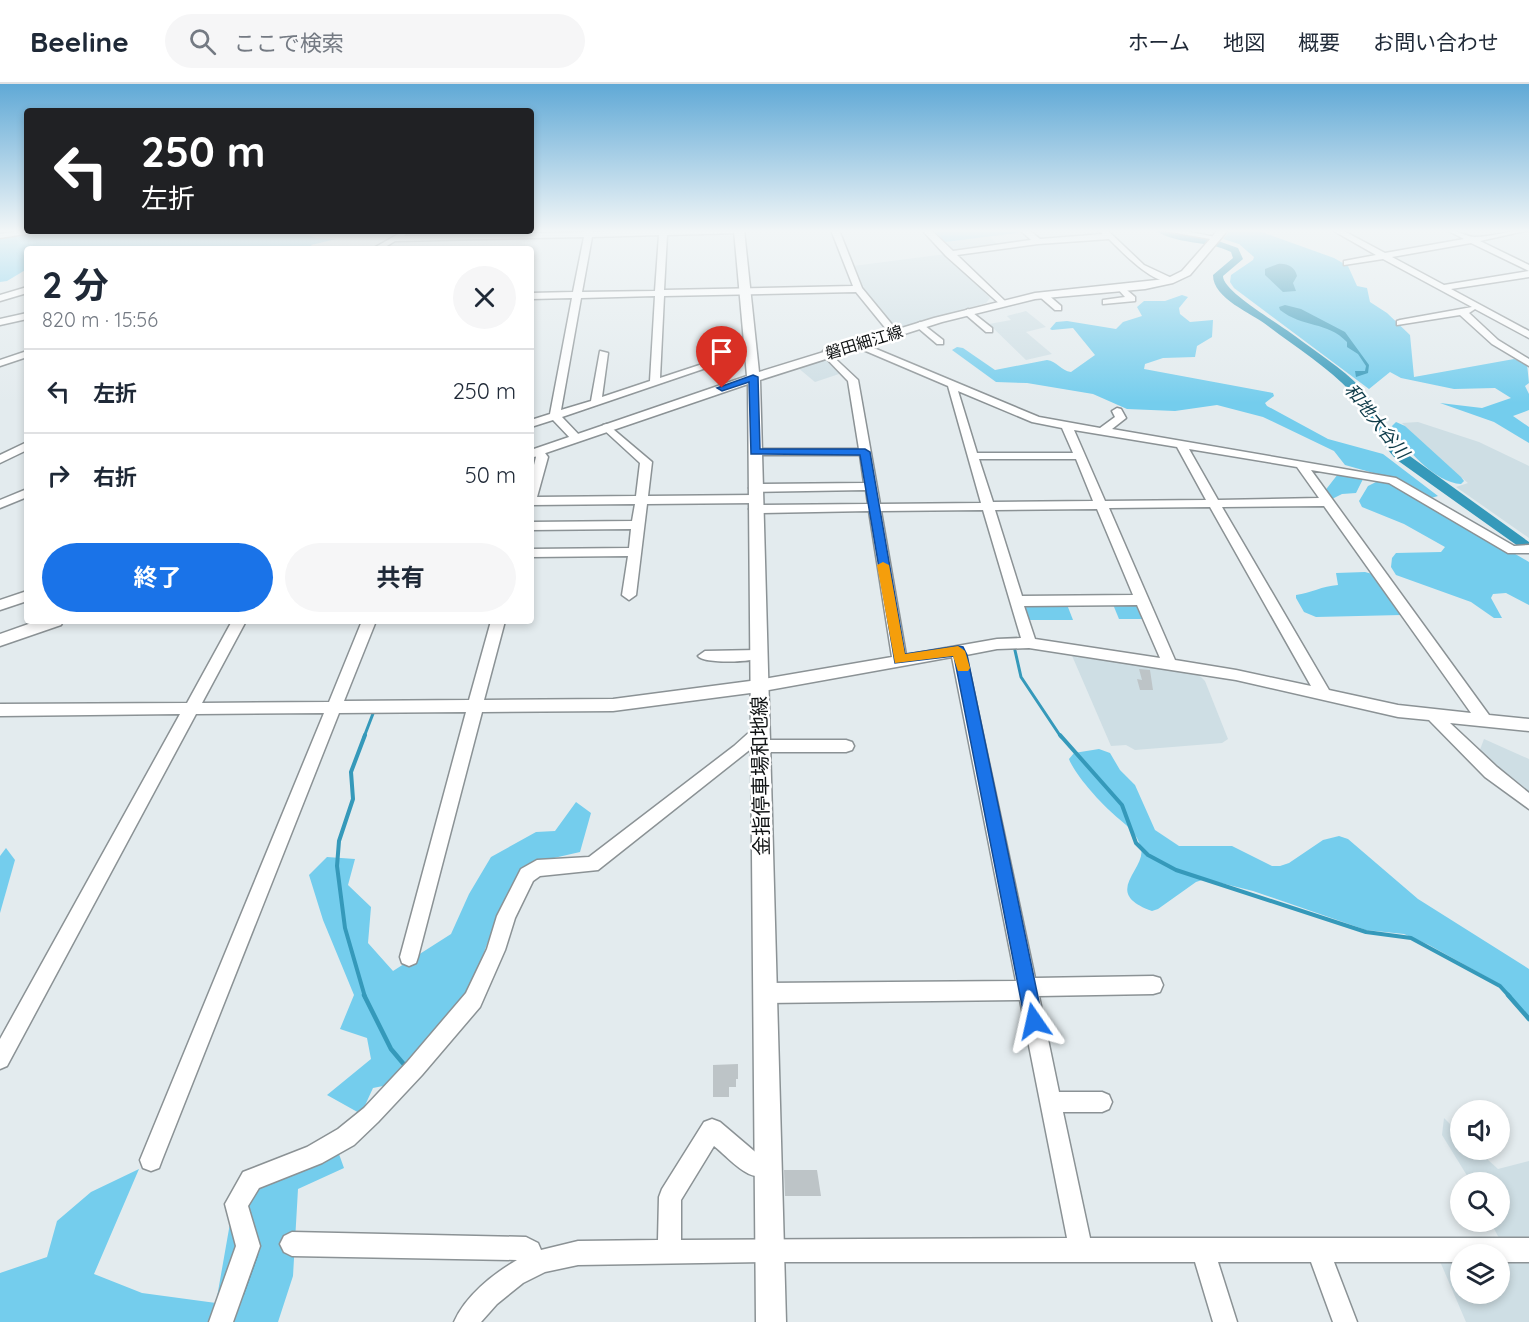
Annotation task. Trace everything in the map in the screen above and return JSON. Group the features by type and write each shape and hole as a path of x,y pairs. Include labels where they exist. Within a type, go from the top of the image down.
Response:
{"main road":[{"name":"金指停車場和地線","path":"745,288 753,377 755,452 771,1322"},
{"name":"磐田細江線","path":"535,452 753,377 920,325 1002,303 1043,295 1121,288"},
{"path":"0,640 46,624"}],"street":[{"path":"555,416 579,288"},
{"path":"655,382 660,288"},
{"path":"986,288 1002,303"},
{"path":"1106,302 1132,299 1121,288"},
{"path":"1442,288 1529,335"},
{"path":"534,296 858,289 894,333"},
{"path":"0,298 24,291"},
{"path":"1043,295 1058,308"},
{"path":"1401,323 1481,309"},
{"path":"968,312 989,330"},
{"path":"1462,312 1495,342 1529,363"},
{"path":"0,322 24,317"},
{"path":"920,325 940,342"},
{"path":"857,344 1029,418 1400,483 1512,550 1525,550"},
{"path":"1512,353 1529,350"},
{"path":"534,423 751,351"},
{"path":"596,402 603,353"},
{"path":"826,353 853,378 900,660"},
{"path":"0,363 24,355"},
{"path":"954,386 952,388 1029,643"},
{"path":"1101,432 1121,418 1117,411"},
{"path":"555,416 576,438"},
{"path":"1067,426 1170,665"},
{"path":"607,427 633,453 646,462 629,595"},
{"path":"1181,445 1324,695"},
{"path":"0,460 24,447"},
{"path":"534,488 542,457 535,452"},
{"path":"755,452 865,452"},
{"path":"972,456 1079,456"},
{"path":"1302,466 1484,719"},
{"path":"755,499 870,486"},
{"path":"0,504 24,495"},
{"path":"534,500 755,499 874,508 1327,502"},
{"path":"534,526 639,525"},
{"path":"534,553 635,552"},
{"path":"0,605 24,597"},
{"path":"1016,601 1143,600"},
{"path":"0,1059 237,624"},
{"path":"151,1160 368,624"},
{"path":"409,957 497,624"},
{"path":"0,710 613,705 758,686 900,660 1029,643 1244,677 1398,711 1529,725"},
{"path":"958,651 1081,1250"},
{"path":"705,656 758,656"},
{"path":"1432,714 1491,772 1529,802"},
{"path":"221,1322 248,1246 236,1204 251,1180 314,1155 346,1137 371,1115 411,1072 473,1000 496,950 506,916 527,875 537,868 592,865 600,861 740,750 759,739 846,746"},
{"path":"765,993 1028,989 1153,984"},
{"path":"1051,1102 1102,1102"},
{"path":"669,1251 670,1197 711,1130 757,1167 768,1166"},
{"path":"292,1244 526,1250 530,1251 533,1263"},
{"path":"1203,1250 1225,1322"},
{"path":"1318,1250 1345,1322"},
{"path":"466,1322 490,1293 533,1263 578,1252 1529,1250"}],"shaded area":[{"path":"860,288 980,288 990,298 986,303 892,330"},
{"path":"1234,288 1367,288 1370,302 1387,313 1410,335 1414,377 1514,359 1527,364 1529,383 1525,386 1529,394 1529,410 1513,416 1529,427 1529,443 1494,422 1440,403 1482,408 1511,398 1495,388 1454,389 1401,378 1390,372 1369,389"},
{"path":"1279,288 1295,288 1296,291 1283,292"},
{"path":"1182,295 1188,297 1179,308 1180,314 1190,322 1213,320 1212,337 1197,346 1195,357 1163,358 1145,364 1144,369 1273,393 1274,396 1265,403 1267,406 1328,439 1383,454 1438,496 1431,498 1402,481 1345,465 1334,451 1263,417 1217,405 1175,411 1127,409 1093,394 1027,383 996,382 952,350 957,347 963,348 995,370 1047,360 1071,372 1095,355 1073,328 1050,329 1056,322 1067,321 1116,329 1123,322 1142,316 1137,307 1144,301 1165,301"},
{"path":"1285,305 1301,309 1345,332 1369,365 1368,373 1356,377 1355,371 1365,371 1366,366 1358,354 1347,347 1347,342 1339,335 1289,316 1280,310 1279,307"},
{"path":"1026,311 1046,327 1026,332 1052,354 1026,360 989,324 1011,320 1007,316"},
{"path":"828,357 845,372 815,382 797,367"},
{"path":"1396,422 1405,426 1464,481 1461,484 1451,482 1431,471 1404,444 1392,426"},
{"path":"1418,422 1479,442 1529,466 1529,538 1456,487 1468,483 1436,457 1402,423"},
{"path":"1338,474 1363,479 1356,493 1342,494 1332,499 1324,492"},
{"path":"1380,480 1391,482 1529,562 1529,605 1506,593 1493,594 1491,598 1502,618 1494,618 1471,602 1396,575 1391,567 1392,558 1396,553 1441,552 1445,547 1404,524 1362,507 1359,501 1368,486"},
{"path":"1365,572 1376,575 1402,612 1401,615 1316,617 1304,612 1296,598 1296,595 1338,585 1336,573"},
{"path":"1066,602 1073,620 1026,620 1023,603"},
{"path":"1112,602 1139,602 1148,619 1119,619"},
{"path":"1070,651 1195,671 1205,681 1228,739 1222,743 1135,750 1126,745 1111,746"},
{"path":"1484,739 1529,759 1529,798 1478,755"},
{"path":"1099,749 1110,753 1120,770 1135,785 1155,830 1179,846 1232,846 1272,866 1280,866 1289,863 1323,840 1339,836 1348,839 1418,899 1529,969 1529,1017 1501,985 1429,945 1404,934 1366,930 1253,891 1205,879 1196,882 1158,909 1152,911 1137,904 1129,897 1127,889 1141,856 1139,841 1132,831 1104,806 1069,759 1074,753"},
{"path":"576,802 591,813 580,852 532,863 491,934 467,996 388,1085 373,1088 361,1114 327,1095 371,1059 367,1038 340,1029 354,995 323,920 309,875 327,857 355,859 348,885 371,907 368,943 393,971 451,934 469,894 491,857 536,832 555,831"},
{"path":"6,848 15,860 0,913 0,856"},
{"path":"1444,1118 1450,1124 1450,1148 1442,1135"},
{"path":"335,1143 344,1168 298,1189 293,1276 278,1322 0,1322 0,1273 47,1257 57,1221 91,1192 139,1169 94,1274 142,1293 216,1303 236,1189"},
{"path":"1457,1160 1488,1160 1498,1169 1529,1161 1529,1239 1501,1242 1496,1232 1510,1232 1510,1172 1465,1172"},
{"path":"1439,1259 1450,1259 1450,1285"},
{"path":"1510,1259 1529,1259 1529,1322 1466,1322 1458,1304 1510,1304"}],"building":[{"path":"1139,669 1150,670 1153,690 1140,690 1137,679 1142,680"},
{"path":"738,1064 736,1087 729,1087 729,1097 713,1097 713,1065"},
{"path":"784,1170 817,1170 821,1196 785,1196"}],"waterway":[{"name":"和地大谷川","path":"1222,288 1354,388 1367,404 1391,446 1402,457 1529,549"},
{"path":"1014,646 1021,677 1061,737"},
{"path":"364,737 374,711"},
{"path":"365,735 351,772 353,799 339,841 337,866 345,928 365,997"},
{"path":"1060,735 1122,805 1136,843 1148,855 1176,870 1366,932 1411,938 1500,986 1510,997"},
{"path":"1508,995 1529,1019"},
{"path":"365,997 391,1049 407,1068"},
{"path":"242,1294 256,1255"}],"slow traffic":[{"path":"883,565 897,655 900,660 958,651 963,668"}],"route":[{"path":"722,388 753,377 755,452 865,452 897,655 900,660 958,651 960,655 1034,1021"}]}
